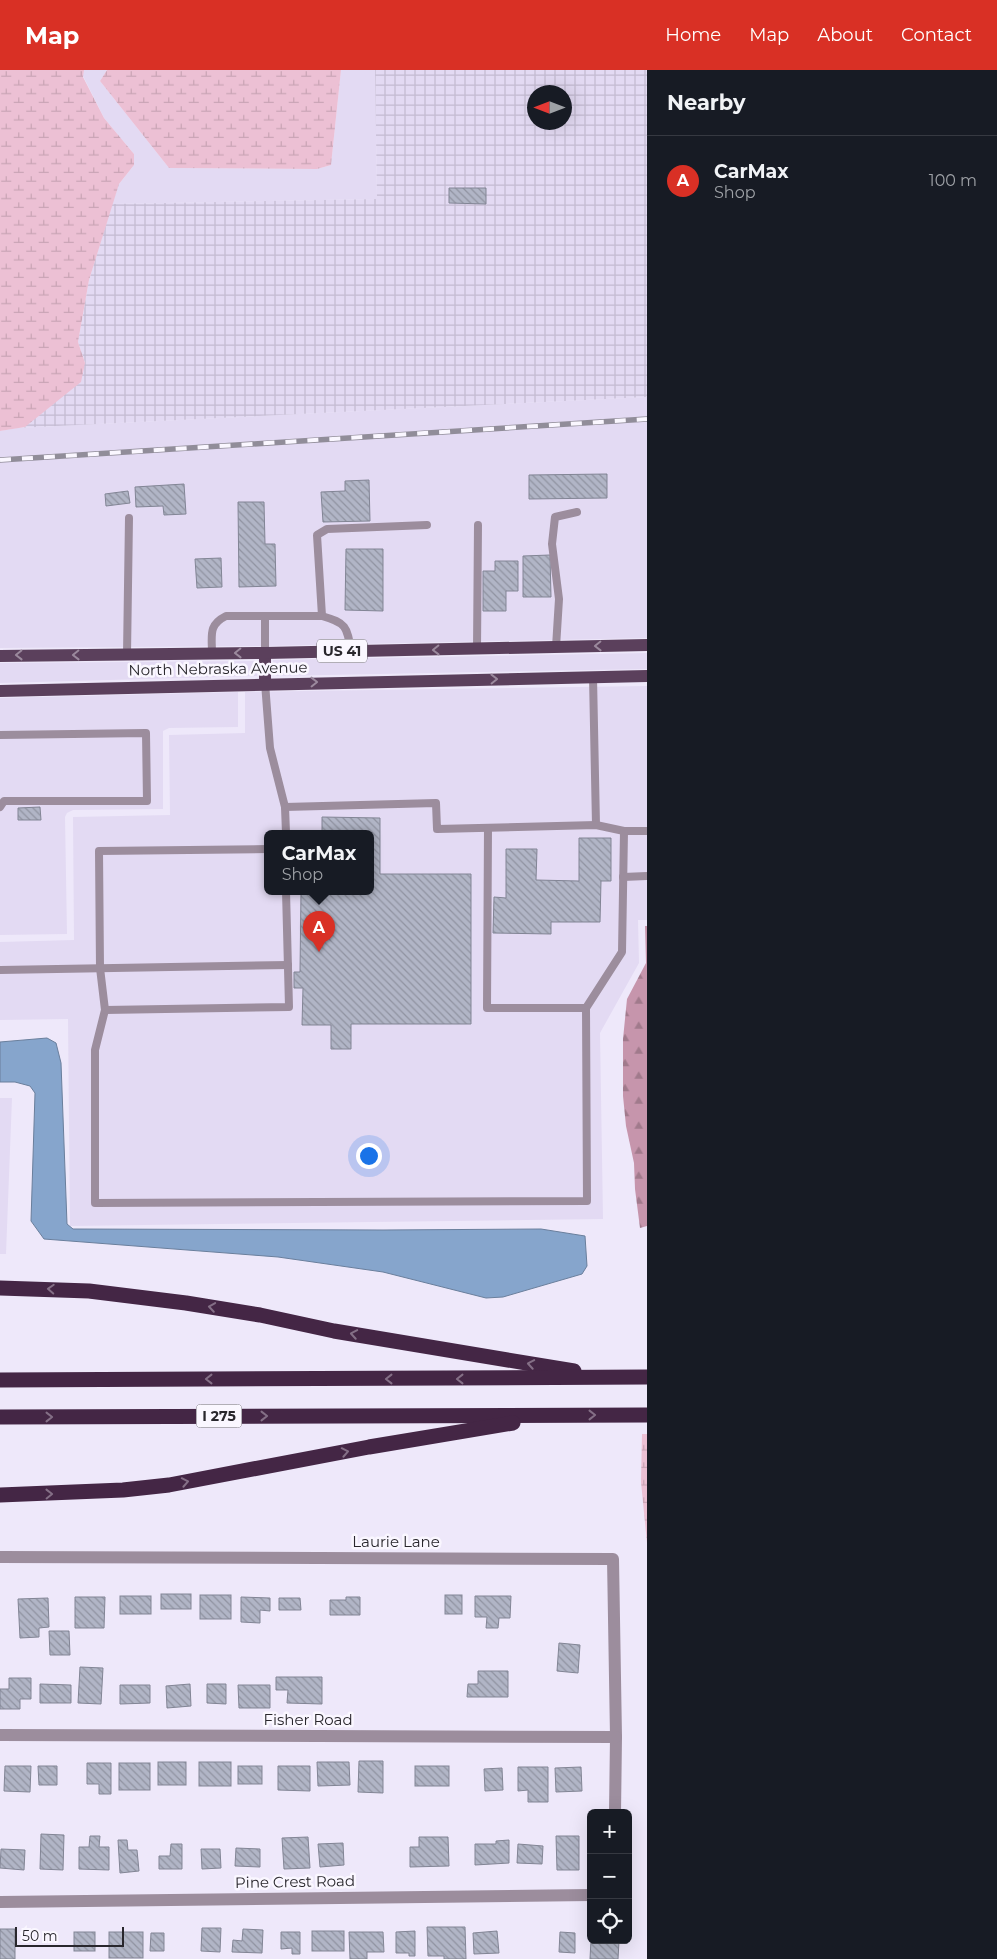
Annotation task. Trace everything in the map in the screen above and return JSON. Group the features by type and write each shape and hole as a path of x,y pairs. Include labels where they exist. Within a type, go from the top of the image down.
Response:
{"highway":[{"path":"0,1288 89,1291 186,1303 260,1315 334,1331 614,1378"},
{"path":"0,1380 647,1377"},
{"name":"I 275","path":"0,1417 647,1415"},
{"path":"0,1495 75,1493 161,1486 369,1447 555,1416"}],"main road":[{"name":"North Nebraska Avenue","path":"0,656 212,654 647,645"},
{"path":"265,653 265,683"},
{"name":"North Nebraska Avenue","path":"0,690 647,676"}],"street":[{"name":"Laurie Lane","path":"0,1556 613,1559 616,1736"},
{"name":"Fisher Road","path":"0,1735 616,1736"},
{"path":"615,1809 616,1736"},
{"name":"Pine Crest Road","path":"0,1902 587,1895"}],"lane":[{"path":"556,647 559,599 552,544 555,517 577,512"},
{"path":"127,654 129,518"},
{"path":"322,616 317,535 327,529 427,525"},
{"path":"477,649 478,525"},
{"path":"212,654 212,628 217,621 226,616 322,616 339,621 348,632 351,651"},
{"path":"265,653 266,616"},
{"path":"593,677 596,825"},
{"path":"265,683 270,748 285,807 286,830"},
{"path":"0,735 146,732 148,801 4,801 0,807"},
{"path":"285,807 436,803 437,829 596,825 624,831 647,831"},
{"path":"488,828 487,1008 586,1008"},
{"path":"264,849 99,851 100,968 105,1010 95,1050 95,1202 586,1201 586,1008 622,952 624,831"},
{"path":"623,877 647,876"},
{"path":"105,1010 288,1007 286,895"},
{"path":"0,970 288,965"}],"shaded area":[{"path":"84,70 107,70 100,81 169,168 317,169 331,165 341,70 375,70 377,199 112,204 119,184 134,165 134,154 104,118 83,76"},
{"path":"375,70 647,70 647,397 17,428 25,427 85,363 78,342 89,280 112,204 377,199"},
{"path":"647,397 647,638 265,646 0,648 0,431 17,428"},
{"path":"647,653 647,669 273,676 273,660"},
{"path":"257,661 257,676 0,683 0,663"},
{"path":"647,686 647,920 638,920 639,963 600,1033 603,1219 70,1226 68,1019 0,1020 0,942 74,940 73,817 170,815 169,735 245,733 245,692"},
{"path":"238,692 238,727 169,728 163,731 163,809 73,810 67,813 65,817 67,934 0,935 0,698"},
{"path":"0,1098 12,1098 6,1254 0,1254"}],"green space":[{"path":"0,70 84,70 83,77 104,118 134,154 134,165 119,184 89,280 78,342 85,363 81,382 25,427 0,431"},
{"path":"107,70 341,70 331,165 317,169 169,168 100,81"},
{"path":"645,926 647,926 647,1226 640,1228 634,1163 626,1126 623,1096 623,1039 627,999 646,963"},
{"path":"642,1434 647,1434 647,1543 641,1482"}],"water":[{"path":"47,1038 56,1043 61,1063 67,1224 73,1229 541,1229 585,1236 587,1266 582,1274 503,1297 486,1298 383,1272 278,1257 44,1239 31,1221 35,1093 30,1086 15,1082 0,1082 0,1042"}],"building":[{"path":"449,188 486,188 486,204 449,203"},
{"path":"607,474 607,498 529,499 529,475"},
{"path":"369,480 370,521 323,522 321,492 345,491 345,481"},
{"path":"184,484 186,514 164,515 163,506 136,507 135,487"},
{"path":"128,491 130,503 106,506 105,494"},
{"path":"238,502 264,502 265,544 275,544 276,586 239,587"},
{"path":"346,549 383,549 383,611 345,610"},
{"path":"550,555 551,597 523,597 523,556"},
{"path":"221,558 222,587 197,588 195,559"},
{"path":"495,561 518,561 518,591 506,591 506,611 483,611 483,571 495,571"},
{"path":"40,807 41,820 18,820 18,808"},
{"path":"322,817 380,818 380,874 471,874 471,1024 351,1024 351,1049 331,1049 331,1025 302,1025 303,988 294,988 294,972 300,972 301,895 374,895 374,830 322,830"},
{"path":"579,838 611,838 611,881 601,881 600,922 551,922 551,934 493,933 494,897 506,898 506,849 537,849 536,880 579,881"},
{"path":"161,1594 191,1594 191,1609 161,1609"},
{"path":"200,1595 231,1595 231,1619 200,1619"},
{"path":"445,1595 462,1595 462,1614 445,1614"},
{"path":"120,1596 151,1596 151,1614 120,1614"},
{"path":"475,1596 511,1596 510,1618 499,1618 498,1628 486,1628 487,1617 475,1617"},
{"path":"75,1597 105,1597 104,1628 75,1628"},
{"path":"241,1597 270,1598 270,1611 260,1610 260,1623 241,1622"},
{"path":"346,1597 360,1597 360,1615 330,1615 330,1600 346,1600"},
{"path":"48,1598 49,1627 39,1628 39,1637 20,1638 18,1599"},
{"path":"279,1598 300,1598 301,1610 279,1610"},
{"path":"49,1631 69,1631 70,1655 50,1655"},
{"path":"559,1643 580,1645 578,1673 557,1671"},
{"path":"80,1667 103,1668 101,1704 78,1703"},
{"path":"478,1671 508,1671 508,1697 467,1697 468,1684 478,1684"},
{"path":"276,1677 322,1677 322,1704 287,1703 288,1690 276,1690"},
{"path":"9,1678 31,1678 31,1699 20,1699 20,1709 0,1709 0,1689 9,1689"},
{"path":"40,1684 71,1685 71,1703 40,1703"},
{"path":"190,1684 191,1706 167,1708 166,1686"},
{"path":"207,1684 226,1684 226,1704 207,1703"},
{"path":"120,1685 150,1685 150,1703 120,1704"},
{"path":"238,1685 270,1685 270,1708 239,1708"},
{"path":"359,1761 383,1761 383,1793 358,1792"},
{"path":"158,1762 186,1762 186,1785 158,1785"},
{"path":"199,1762 231,1762 231,1786 199,1786"},
{"path":"317,1762 349,1762 350,1785 318,1786"},
{"path":"87,1763 111,1763 111,1794 99,1794 99,1784 87,1784"},
{"path":"119,1763 150,1763 150,1790 119,1790"},
{"path":"5,1766 31,1766 30,1792 4,1791"},
{"path":"38,1766 57,1766 57,1785 39,1785"},
{"path":"238,1766 262,1766 262,1784 238,1784"},
{"path":"278,1766 310,1766 310,1791 278,1790"},
{"path":"415,1766 449,1766 449,1786 415,1786"},
{"path":"518,1767 548,1767 548,1802 528,1802 528,1790 518,1791"},
{"path":"581,1767 582,1791 556,1792 555,1768"},
{"path":"502,1768 503,1790 485,1791 484,1769"},
{"path":"41,1834 64,1835 63,1870 40,1869"},
{"path":"90,1836 100,1836 99,1847 109,1847 109,1870 79,1869 79,1847 89,1847"},
{"path":"556,1836 579,1836 579,1870 557,1870"},
{"path":"308,1837 310,1868 284,1869 282,1838"},
{"path":"419,1837 448,1837 449,1866 410,1867 410,1847 419,1847"},
{"path":"118,1840 127,1840 128,1850 137,1850 139,1871 120,1873"},
{"path":"509,1840 509,1863 475,1865 475,1844 496,1844 496,1841"},
{"path":"343,1843 344,1865 320,1867 318,1844"},
{"path":"171,1844 182,1844 182,1869 159,1869 159,1856 170,1856"},
{"path":"518,1844 543,1846 542,1864 517,1863"},
{"path":"236,1848 260,1849 260,1867 235,1866"},
{"path":"1,1849 25,1850 24,1870 0,1868"},
{"path":"201,1849 220,1849 221,1868 202,1869"},
{"path":"427,1927 465,1927 466,1959 444,1959 444,1956 428,1956"},
{"path":"202,1928 221,1928 220,1952 201,1951"},
{"path":"0,1929 15,1929 15,1959 0,1959"},
{"path":"243,1929 263,1930 262,1953 232,1952 233,1940 242,1941"},
{"path":"312,1931 344,1931 344,1951 312,1951"},
{"path":"415,1931 415,1956 409,1956 409,1953 396,1953 396,1932"},
{"path":"497,1931 499,1953 474,1954 473,1933"},
{"path":"74,1932 95,1932 95,1951 74,1951"},
{"path":"109,1932 143,1932 143,1958 109,1958"},
{"path":"281,1932 300,1932 300,1954 292,1954 292,1948 281,1949"},
{"path":"349,1932 383,1932 384,1952 367,1952 367,1959 350,1959"},
{"path":"560,1932 575,1933 575,1953 559,1952"},
{"path":"151,1933 164,1933 164,1951 150,1951"},
{"path":"591,1944 619,1944 618,1959 590,1959"}],"railway":[{"path":"0,460 647,419"}],"place":[{"name":"CarMax","path":"319,952"}]}
